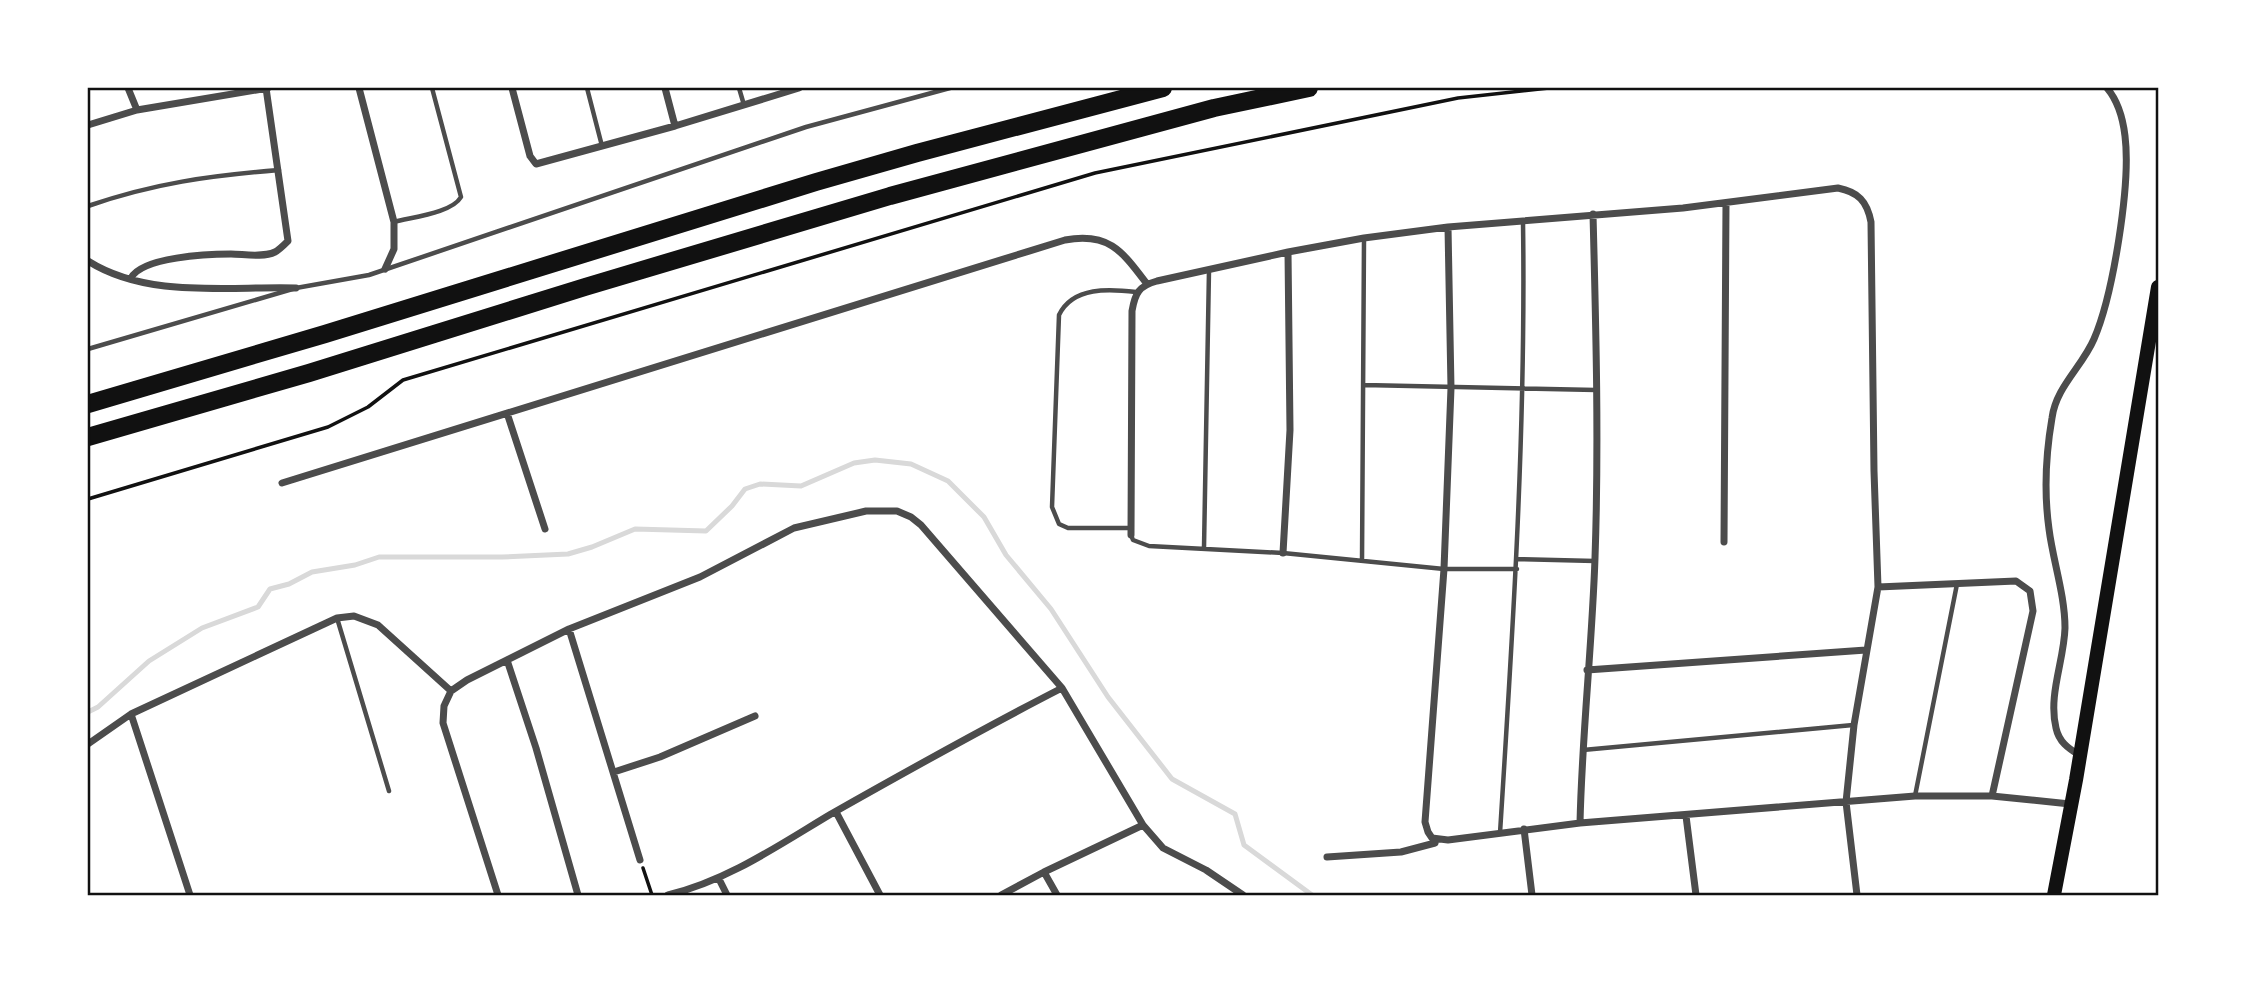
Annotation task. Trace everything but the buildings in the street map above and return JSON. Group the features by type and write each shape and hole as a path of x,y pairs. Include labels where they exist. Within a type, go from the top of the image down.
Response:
{"highway":[{"path":"88,404 325,334 816,182 1163,88"},
{"path":"88,437 309,373 890,196 1204,110 1310,88"}],"main road":[{"path":"2054,895 2158,287"}],"street":[{"path":"128,88 137,110"},
{"path":"88,125 137,110 267,88 288,241 275,252 266,254 223,254 158,262 136,271 131,278"},
{"path":"359,88 394,222 394,249 385,269"},
{"path":"512,88 530,156 533,162 540,164 799,88"},
{"path":"665,88 675,126"},
{"path":"2079,755 2059,737 2054,718 2065,626 2049,528 2047,477 2054,406 2096,335 2118,242 2125,176 2125,136 2118,106 2107,88"},
{"path":"1131,531 1132,312 1136,292 1147,284 1288,252 1448,227 1726,203 1838,188 1858,194 1869,212 1878,587 1854,725 1846,803 1857,895"},
{"path":"1724,541 1726,203"},
{"path":"1580,823 1581,750 1595,561 1597,390 1593,214"},
{"path":"1327,857 1413,850 1435,844 1427,832 1425,822 1444,569 1451,388 1448,227"},
{"path":"282,483 1065,240 1086,237 1106,242 1131,262 1147,284"},
{"path":"1283,553 1290,430 1288,252"},
{"path":"88,261 100,269 171,288 296,288"},
{"path":"507,413 545,529"},
{"path":"498,895 443,723 443,706 451,691 569,629 700,577 794,528 866,511 897,511 921,525 1062,688 1143,825 1163,848 1206,870 1243,895"},
{"path":"1878,587 2016,582 2030,592 2034,611 1992,796"},
{"path":"88,744 131,714 337,618 354,616 378,625 451,691"},
{"path":"569,629 640,860"},
{"path":"1587,670 1866,650"},
{"path":"507,660 536,748 578,895"},
{"path":"668,895 696,889 719,879 1062,688"},
{"path":"131,714 190,895"},
{"path":"614,772 660,757 755,716"},
{"path":"1432,838 1448,840 1580,823 1915,796 1992,796 2070,804"},
{"path":"836,812 880,895"},
{"path":"1686,816 1696,895"},
{"path":"1002,895 1143,825"},
{"path":"1524,829 1532,895"},
{"path":"1044,872 1057,895"},
{"path":"719,879 727,895"}],"lane":[{"path":"394,222 445,210 459,202 461,197 432,88"},
{"path":"587,88 603,146"},
{"path":"739,88 744,105"},
{"path":"88,349 296,288 342,281 385,269 806,127 950,88"},
{"path":"88,206 161,184 212,175 279,170"},
{"path":"1500,833 1517,569 1523,388 1522,220"},
{"path":"1362,561 1364,238"},
{"path":"1204,548 1209,270"},
{"path":"1136,292 1098,290 1080,295 1065,305 1059,315 1052,507 1059,524 1068,528 1131,531 1133,540 1149,546 1283,553 1444,569 1517,569"},
{"path":"1364,386 1597,390"},
{"path":"1517,559 1595,561"},
{"path":"1915,796 1957,583"},
{"path":"337,618 388,791"},
{"path":"1581,750 1854,725"}],"path":[{"path":"88,499 328,427 368,407 403,380 1095,173 1458,98 1549,88"},
{"path":"647,880 652,895"}],"waterway":[{"path":"88,712 98,707 149,661 202,628 258,607 270,589 289,584 312,572 355,565 379,557 568,554 635,529 706,531 745,489 760,484 801,486 854,463 875,460 911,464 948,481 984,517 1006,555 1051,609 1108,697 1172,779 1235,814 1244,845 1312,895"}]}
